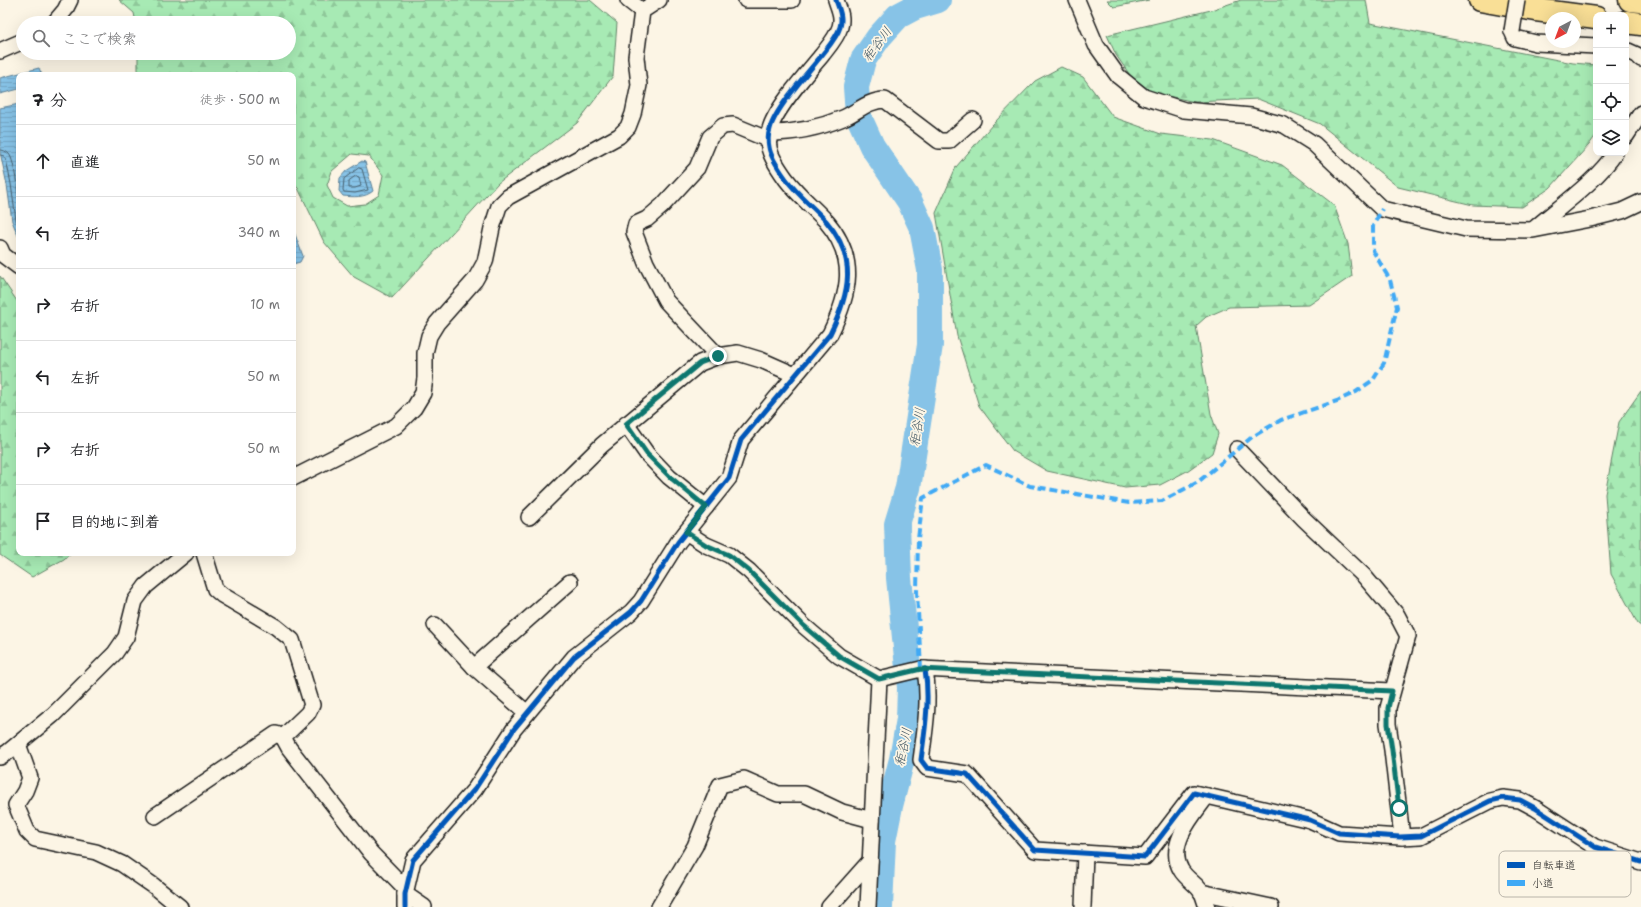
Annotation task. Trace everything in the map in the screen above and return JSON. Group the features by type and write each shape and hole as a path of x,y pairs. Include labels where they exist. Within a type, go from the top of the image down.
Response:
{"highway":[{"path":"1480,0 1536,10 1593,18"},
{"path":"1630,0 1641,1"},
{"path":"1629,22 1641,24"}],"street":[{"path":"60,16 70,0"},
{"path":"628,0 642,11"},
{"path":"296,476 396,426 414,408 423,394 425,378 425,353 429,336 438,323 475,280 484,262 499,206 508,197 619,136 628,127 633,114 639,85 636,57 642,11 659,0"},
{"path":"746,0 792,0"},
{"path":"405,897 413,860 476,789 514,729 574,657 631,612 641,601 678,542 729,478 740,440 830,334 840,313 848,285 847,260 839,237 794,190 781,172 769,148 769,136 777,113 833,40 840,26 841,14 836,0"},
{"path":"1077,0 1096,44 1118,76 1144,97 1184,110 1251,116 1284,125 1314,144 1382,209 1466,229 1533,230 1622,211 1641,202"},
{"path":"1517,0 1512,31 1515,38 1536,43 1593,46"},
{"path":"0,51 16,44"},
{"path":"1629,51 1637,55 1641,59"},
{"path":"718,356 666,301 646,263 634,232 636,224 647,219 662,206 697,168 710,137 724,126 733,125 769,136 805,130 843,118 876,100 885,100 939,141 949,141 973,120"},
{"path":"1629,131 1641,113"},
{"path":"1533,230 1592,178 1613,156"},
{"path":"0,248 3,255 16,265"},
{"path":"529,517 602,444 700,363 718,356 738,353 761,360 795,375"},
{"path":"626,424 647,454 670,477 706,507"},
{"path":"1237,449 1304,519 1364,576 1396,615 1408,636 1388,708 1388,724 1402,837"},
{"path":"686,532 706,545 729,555 749,571 804,626 839,656 879,679 923,669 1392,691"},
{"path":"0,757 53,715 115,653 126,637 134,601 146,586 182,556"},
{"path":"205,556 215,589 222,595 276,627 292,640 312,705 308,713 283,737"},
{"path":"474,667 570,582"},
{"path":"435,624 474,667 527,713"},
{"path":"923,669 928,684 928,704 921,760 927,768 967,774 1036,850 1145,857 1194,793 1310,820 1339,833 1402,837 1421,836 1490,801 1503,798 1520,800 1595,847 1607,851"},
{"path":"868,907 879,679"},
{"path":"155,816 276,734 283,737 289,748 405,897 424,907"},
{"path":"18,744 30,778 25,791 16,805 27,831 35,839 96,852 122,864 154,886 180,907"},
{"path":"659,907 695,846 720,785 744,779 778,794 804,794 842,812 872,820"},
{"path":"1207,796 1186,825 1178,844 1177,860 1181,871 1202,892 1207,907"},
{"path":"1083,907 1084,853"},
{"path":"1631,859 1641,862"},
{"path":"829,907 870,861"},
{"path":"1202,892 1271,907"}],"green space":[{"path":"119,0 590,0 617,23 613,76 577,123 498,183 392,298 354,277 324,242 296,186 296,72 138,72 138,60 296,60 296,16 135,16 134,13","holes":["352,154 369,156 383,175 379,195 365,204 347,206 333,198 327,185 332,171"]},
{"path":"1107,0 1149,0 1114,7"},
{"path":"1241,0 1366,0 1370,23 1573,63 1593,65 1593,139 1550,188 1522,207 1473,205 1398,187 1320,124 1258,99 1195,102 1150,92 1132,78 1116,55 1107,35 1211,10"},
{"path":"1061,67 1083,77 1113,117 1161,134 1213,140 1282,165 1334,205 1348,244 1352,276 1309,305 1229,307 1206,317 1196,326 1211,414 1218,434 1212,453 1187,471 1160,485 1125,488 1047,471 1013,451 979,406 957,336 936,213 956,167 992,125 1035,81"},
{"path":"0,276 16,300 16,556 68,556 32,577 0,555"},
{"path":"1641,391 1641,626 1638,624 1611,574 1605,494 1619,422"}],"water":[{"path":"39,68 41,72 23,72"},
{"path":"16,74 16,90 0,94 0,78"},
{"path":"16,105 16,231 12,221 7,185 0,152 0,108"},
{"path":"362,161 365,162 373,191 363,196 343,196 339,191 340,178 346,171"},
{"path":"296,237 303,256 300,262 296,263"}],"waterway":[{"name":"秬谷川","path":"880,907 883,841 902,759 909,719 910,688 899,578 897,524 908,488 930,345 930,270 922,228 910,202 872,146 858,115 856,87 863,60 879,37 898,16 915,7 938,0"}],"marked path":[{"path":"921,669 917,592 918,539 923,498 986,465 1030,486 1129,503 1162,501 1198,482 1252,437 1281,420 1337,401 1356,392 1373,380 1384,363 1397,307 1390,280 1373,251 1373,226 1382,209"}],"cycle path":[{"path":"405,907 405,894 413,860 475,789 514,729 574,657 631,612 641,601 678,542 729,478 741,440 830,334 837,319 846,290 848,276 847,262 843,248 826,221 795,190 781,172 771,155 768,138 770,129 778,111 837,34 841,20 836,0"},
{"path":"925,669 927,704 921,760 927,768 967,774 1035,850 1145,857 1194,793 1310,820 1339,833 1400,837 1421,836 1490,801 1503,798 1520,800 1595,847 1607,851"},
{"path":"1631,859 1641,862"}],"route":[{"path":"718,356 700,363 626,424 647,454 670,477 706,507 686,532 706,545 729,555 749,571 804,626 839,656 879,679 921,669 1392,691 1388,708 1388,724 1399,808"}]}
